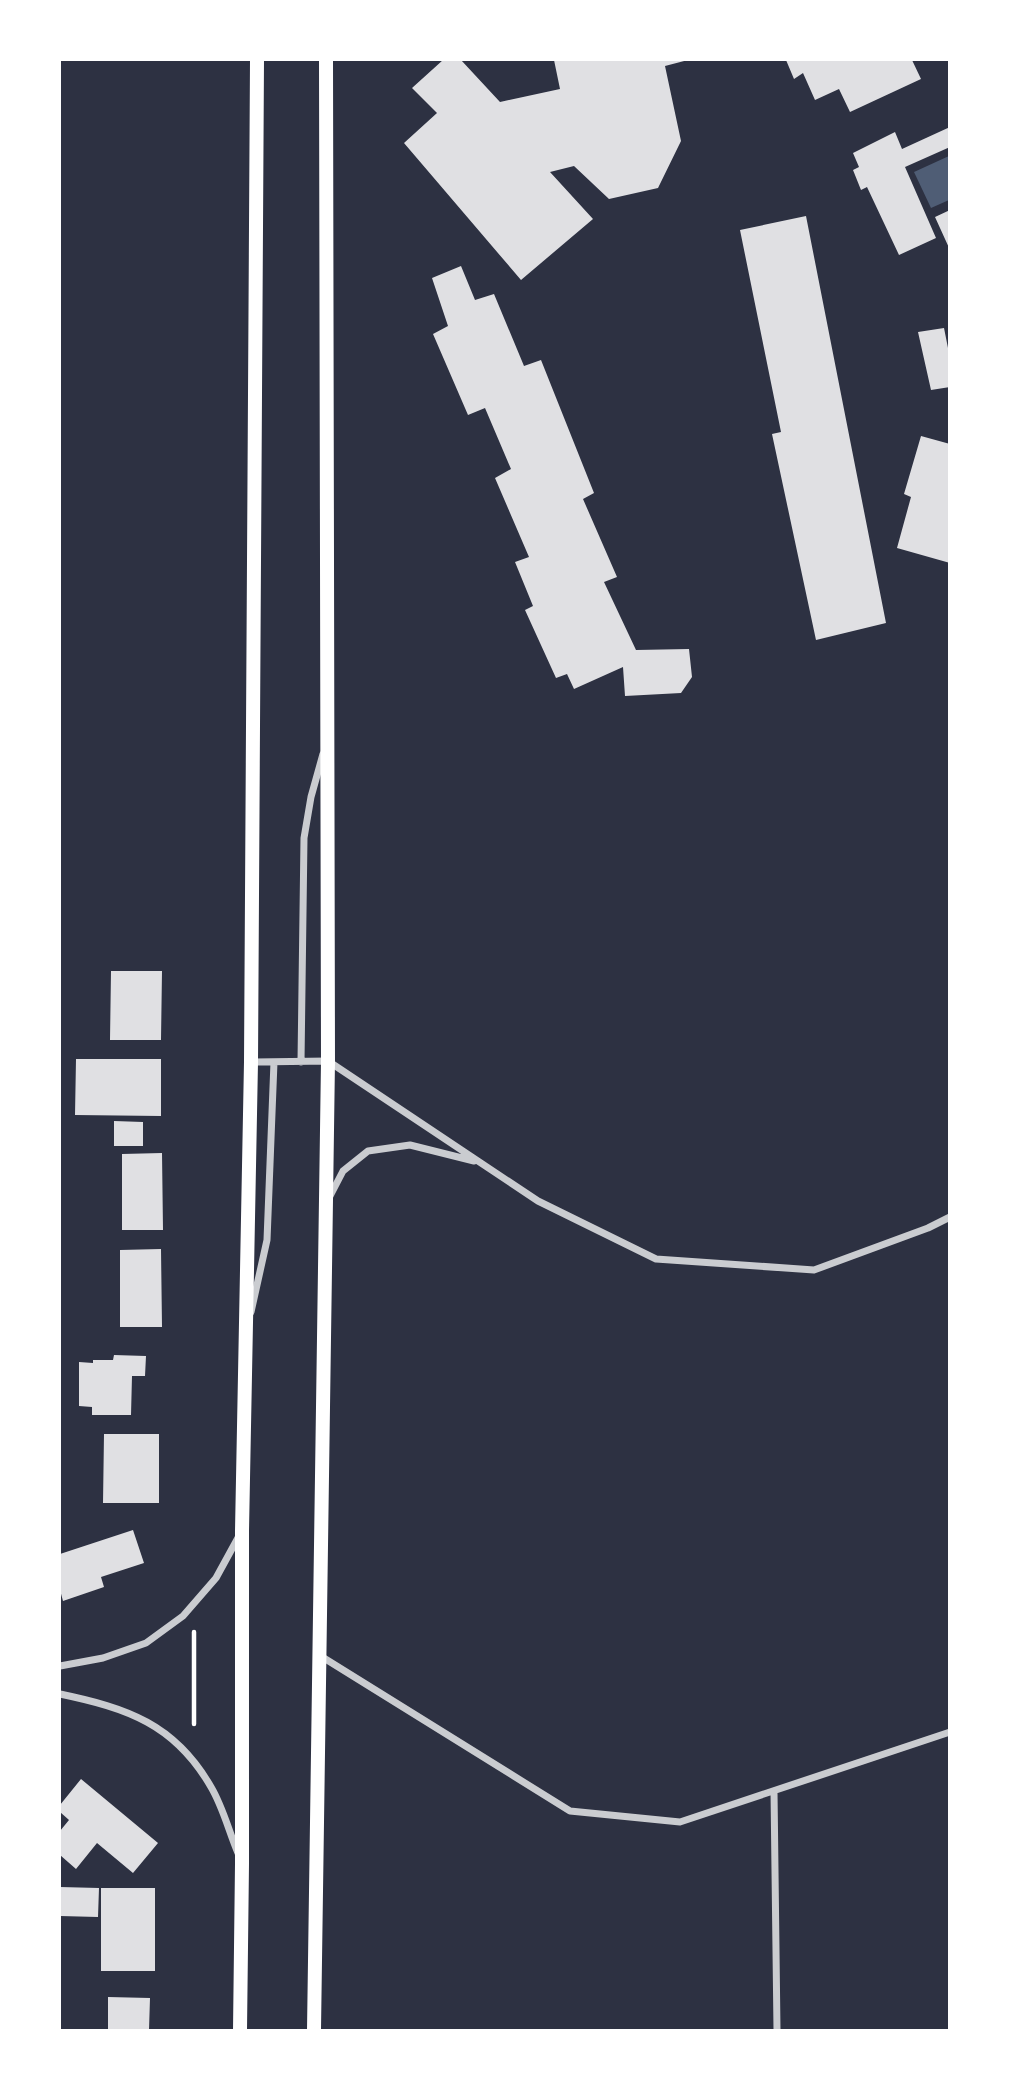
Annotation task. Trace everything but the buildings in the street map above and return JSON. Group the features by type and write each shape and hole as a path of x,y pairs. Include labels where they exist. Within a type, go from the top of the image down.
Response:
{"main road":[{"path":"240,2031 242,1531 251,1062 257,60"},
{"path":"314,2031 328,1061 326,60"}],"street":[{"path":"301,1062 304,838 311,797 328,737"},
{"path":"251,1062 328,1061 538,1201 656,1259 814,1270 928,1228 950,1217"},
{"path":"247,1334 267,1240 274,1062"},
{"path":"326,1205 343,1171 368,1152 410,1145 479,1162"},
{"path":"60,1666 103,1658 146,1643 183,1616 216,1578 242,1531"},
{"path":"319,1654 570,1811 680,1822 950,1732"},
{"path":"60,1695 125,1710 170,1735 193,1758 213,1790 242,1864"},
{"path":"775,1790 777,2031"}],"path":[{"path":"194,1631 194,1724"}],"water":[{"path":"949,156 949,200 931,208 914,172"}]}
